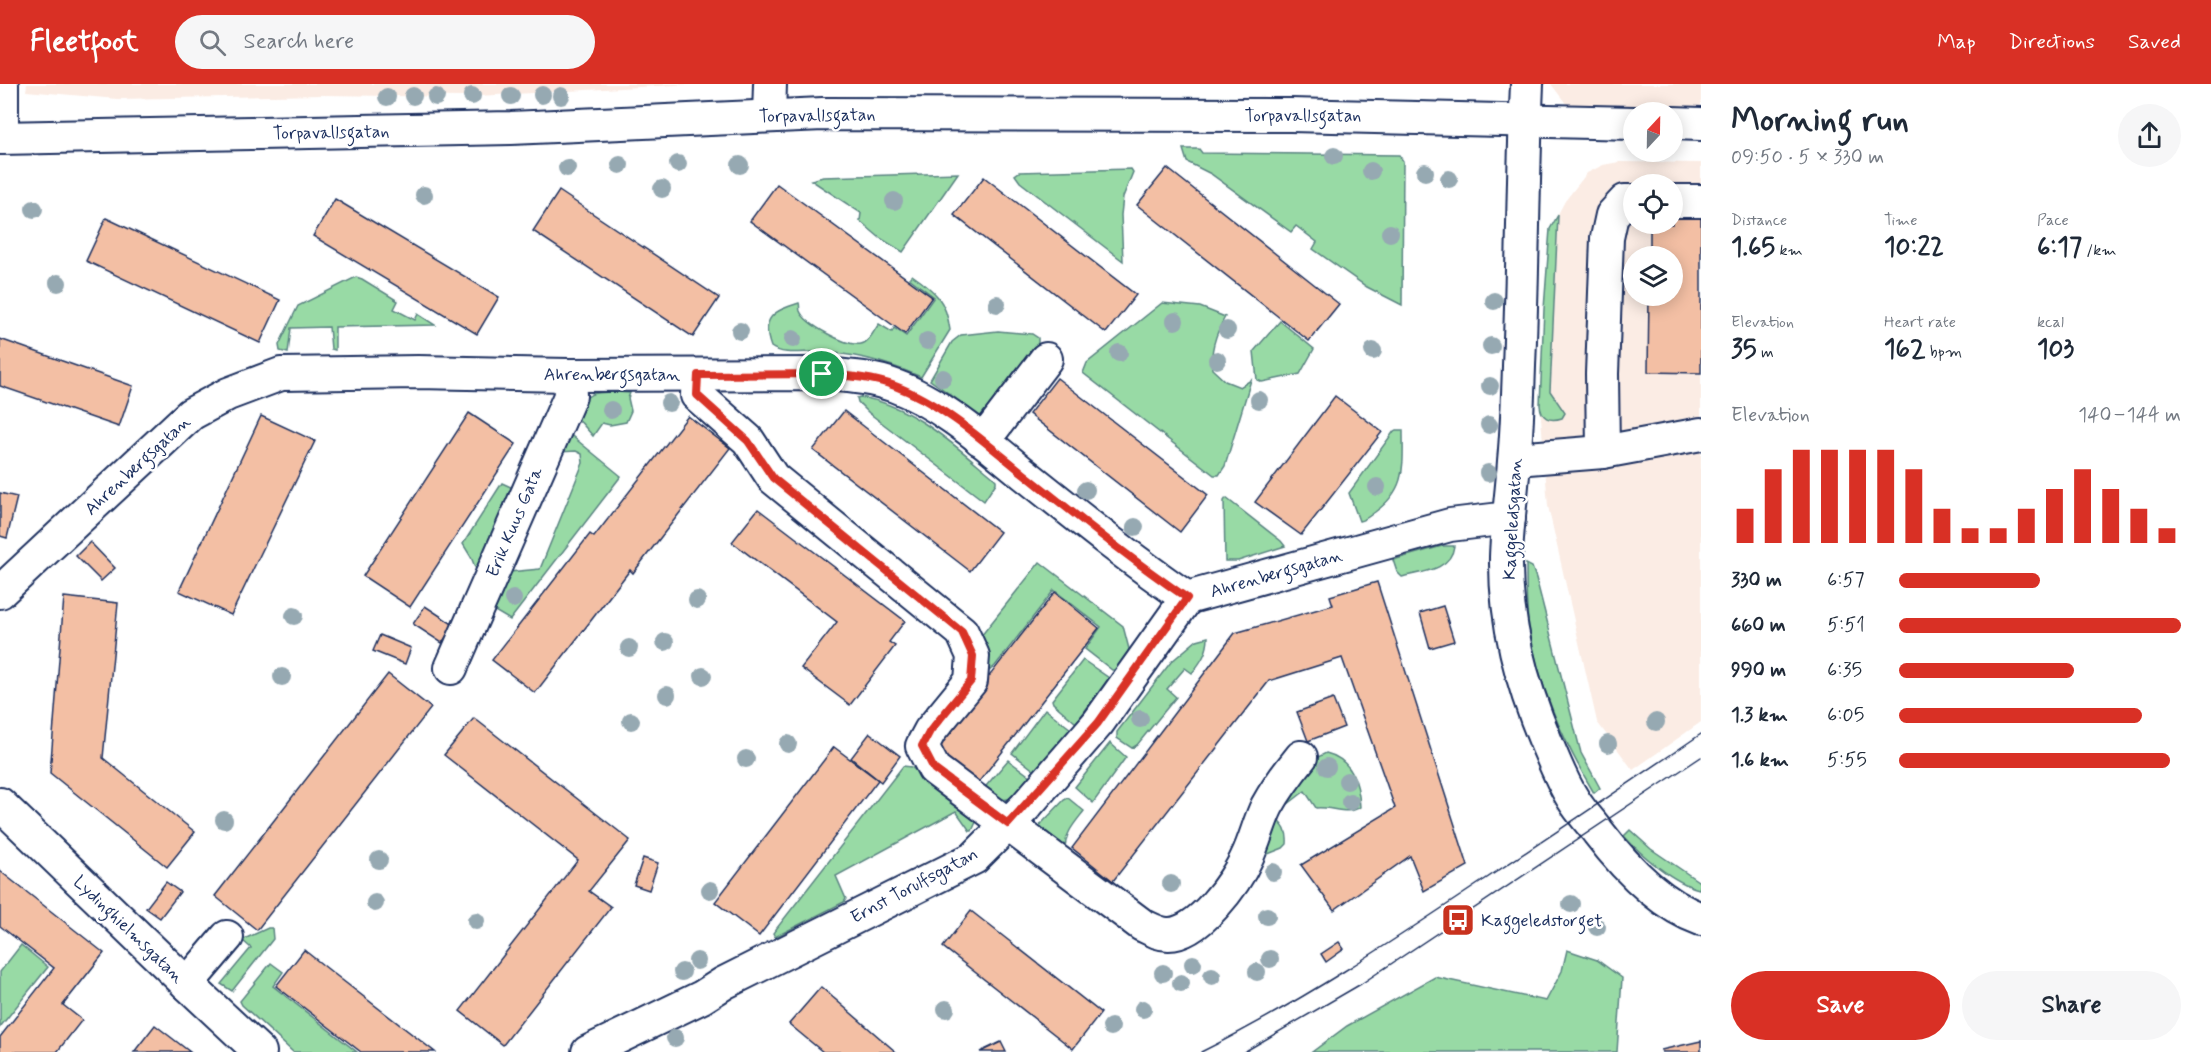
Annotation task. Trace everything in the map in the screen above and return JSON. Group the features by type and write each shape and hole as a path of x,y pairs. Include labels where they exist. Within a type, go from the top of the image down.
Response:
{"street":[{"path":"1,138 2,84"},
{"path":"769,116 770,84"},
{"name":"Kaggeledsgatan","path":"1527,84 1523,177 1523,268 1515,459 1506,558 1510,618 1516,658 1529,701 1573,800 1616,855 1668,901 1683,912 1701,919"},
{"name":"Torpavallsgatan","path":"1,138 511,128 823,114 1290,115 1623,123"},
{"path":"1683,123 1701,124"},
{"path":"1683,201 1701,201"},
{"path":"1603,452 1602,374 1607,238 1612,215 1623,203"},
{"path":"980,439 991,431 1046,359"},
{"name":"Ahrenbergsgatan","path":"0,592 191,414 228,394 281,374 418,372 569,375 822,374 864,377 895,386 922,399 980,439 1131,560 1187,598 1450,525 1509,518"},
{"name":"Erik Kuus Gata","path":"451,668 570,396 569,375"},
{"path":"698,375 697,395 748,441 773,478 962,632 973,656 971,681 930,731 922,746 934,769 1142,925 1156,932 1176,934 1186,931 1203,917 1234,882 1248,857 1267,806 1281,780 1301,757"},
{"path":"1515,459 1603,452 1701,434"},
{"name":"Ernst Torulfsgatan","path":"588,1052 974,858 1008,824 1098,723 1187,598"},
{"name":"Lydinghielmsgatan","path":"0,804 186,984 260,1052"},
{"path":"186,984 227,937"}],"shaded area":[{"path":"27,84 693,84 461,97 322,95 117,99 26,91"},
{"path":"1551,84 1701,84 1701,106 1683,106 1683,102 1623,102 1623,105 1567,105"},
{"path":"1619,162 1701,163 1701,722 1633,770 1597,722 1548,506 1540,405 1550,229 1565,201 1587,173 1603,165"}],"green space":[{"path":"1183,149 1199,149 1202,153 1399,155 1403,161 1402,305 1367,287 1313,249 1317,242 1296,226 1291,232 1211,174 1187,162"},
{"path":"1131,169 1133,172 1123,197 1121,215 1123,261 1020,182 1015,175 1019,172"},
{"path":"958,173 903,252 880,238 860,221 861,213 811,180 823,177"},
{"path":"1558,215 1550,391 1565,413 1562,418 1553,419 1544,416 1540,405 1550,229"},
{"path":"912,275 938,297 946,311 950,330 921,377 882,362 855,356 827,352 786,352 771,347 767,329 768,322 776,313 799,303 800,311 810,322 827,334 846,342 864,343 879,324 892,332 894,328 906,336 934,297 909,278"},
{"path":"356,277 398,301 394,309 415,320 418,314 435,325 335,327 335,350 331,349 329,327 291,328 288,353 280,351 279,345 298,306"},
{"path":"1162,303 1200,307 1225,317 1214,342 1212,369 1225,381 1240,387 1251,380 1225,466 1219,475 1214,475 1083,373 1087,363"},
{"path":"1280,321 1314,349 1300,374 1262,382 1257,380 1254,351"},
{"path":"998,331 1032,334 1038,338 1038,348 982,417 930,380 952,342 961,335"},
{"path":"600,392 630,393 628,398 631,411 626,422 610,425 602,423 593,436 575,413 587,397"},
{"path":"857,398 879,401 915,417 993,477 996,483 984,501 869,413 858,402"},
{"path":"1396,430 1403,430 1403,466 1398,485 1393,495 1385,503 1367,518 1359,521 1349,493"},
{"path":"567,432 621,476 510,620 493,610 509,572 540,569 583,463 582,454 576,451 560,452"},
{"path":"502,483 515,489 479,577 463,544"},
{"path":"1226,498 1285,546 1238,561 1225,561 1224,501"},
{"path":"1442,546 1454,546 1452,554 1441,565 1426,572 1402,577 1397,572 1393,560"},
{"path":"1040,562 1123,626 1129,649 1124,660 1115,670 1085,649 1101,627 1054,590 995,666 982,677 981,636"},
{"path":"1526,564 1532,567 1536,578 1581,753 1600,788 1594,793 1561,731 1544,688 1528,620"},
{"path":"1208,637 1207,647 1201,661 1192,673 1185,668 1167,689 1176,697 1137,745 1132,748 1117,738 1117,732 1171,662 1197,640"},
{"path":"1083,660 1109,678 1076,723 1052,700"},
{"path":"1045,709 1071,729 1035,771 1012,753"},
{"path":"1110,743 1126,757 1093,803 1075,787"},
{"path":"1326,753 1342,760 1352,773 1358,789 1360,807 1350,811 1316,808 1305,791 1283,808 1312,760"},
{"path":"1008,760 1031,777 1010,798 999,799 981,792"},
{"path":"903,766 911,767 972,814 976,822 972,831 956,811 836,876 846,899 844,902 775,937 773,933"},
{"path":"1068,798 1084,811 1068,834 1065,850 1038,830 1041,824"},
{"path":"1275,818 1285,829 1287,844 1263,856"},
{"path":"1630,830 1651,849 1698,881 1701,884 1699,889 1679,881 1649,860 1624,836"},
{"path":"272,928 273,939 232,991 221,984 251,948 242,940"},
{"path":"21,945 48,967 0,1027 0,972"},
{"path":"1567,950 1597,960 1622,978 1617,1052 1312,1052 1347,1026 1435,977 1546,1001 1562,971"},
{"path":"271,963 283,972 273,986 357,1052 293,1052 242,1005 240,1001"}],"building":[{"path":"1167,168 1339,304 1309,341 1137,205"},
{"path":"984,177 1136,295 1106,333 954,215"},
{"path":"777,184 932,297 905,334 750,221"},
{"path":"559,191 719,298 693,337 533,231"},
{"path":"335,199 499,297 477,334 313,236"},
{"path":"1683,213 1701,214 1701,373 1648,372 1649,306 1683,306 1683,246 1650,246 1650,234 1683,234"},
{"path":"106,218 280,300 260,343 86,261"},
{"path":"0,339 133,386 119,427 0,386"},
{"path":"1057,378 1208,495 1180,532 1029,414"},
{"path":"1335,396 1382,432 1301,535 1255,502"},
{"path":"844,411 1000,532 970,571 813,450"},
{"path":"469,413 516,444 410,607 363,576"},
{"path":"261,416 315,441 231,615 179,591"},
{"path":"688,416 730,448 633,573 630,570 535,693 492,660 590,534 594,537"},
{"path":"0,493 17,497 7,538 0,536"},
{"path":"758,509 905,621 889,642 895,646 850,705 801,668 837,622 732,542"},
{"path":"90,542 115,568 101,581 76,556"},
{"path":"1377,582 1468,866 1424,891 1410,856 1334,910 1301,865 1395,808 1342,658 1269,681 1113,881 1072,848 1235,633 1333,605 1330,596"},
{"path":"1055,592 1099,628 978,783 933,748"},
{"path":"64,597 118,603 103,758 195,832 167,867 50,773"},
{"path":"425,606 454,625 442,643 413,624"},
{"path":"1443,606 1454,641 1430,648 1420,613"},
{"path":"380,635 411,648 405,664 373,651"},
{"path":"388,674 431,708 257,930 215,896"},
{"path":"1333,699 1344,727 1308,741 1297,712"},
{"path":"474,718 630,840 589,891 611,907 503,1045 460,1011 578,860 444,755"},
{"path":"870,733 900,756 881,782 851,758"},
{"path":"834,747 878,780 759,936 715,902"},
{"path":"643,858 658,863 649,890 634,885"},
{"path":"0,871 104,953 63,1005 82,1020 57,1052 0,1052 0,1037 54,968 0,926"},
{"path":"166,882 180,892 160,918 146,908"},
{"path":"971,911 1101,1013 1073,1049 943,947"},
{"path":"1339,942 1344,949 1326,962 1321,954"},
{"path":"304,950 435,1052 361,1052 276,986"},
{"path":"821,987 896,1052 823,1052 789,1024"},
{"path":"155,1025 190,1052 134,1052"},
{"path":"1701,1041 1701,1052 1662,1052 1661,1050"},
{"path":"1001,1042 1006,1052 980,1052"}],"tram line":[{"path":"1201,1052 1309,993 1378,950 1701,734"},
{"path":"1244,1052 1361,984 1701,757"}],"place":[{"name":"Kaggeledstorget","path":"1458,920"}],"route":[{"path":"822,374 864,377 895,386 922,399 980,439 1131,560 1187,598 1098,723 1008,824 934,769 922,746 930,731 971,681 973,656 962,632 773,478 748,441 697,395 698,375 822,374"}]}
